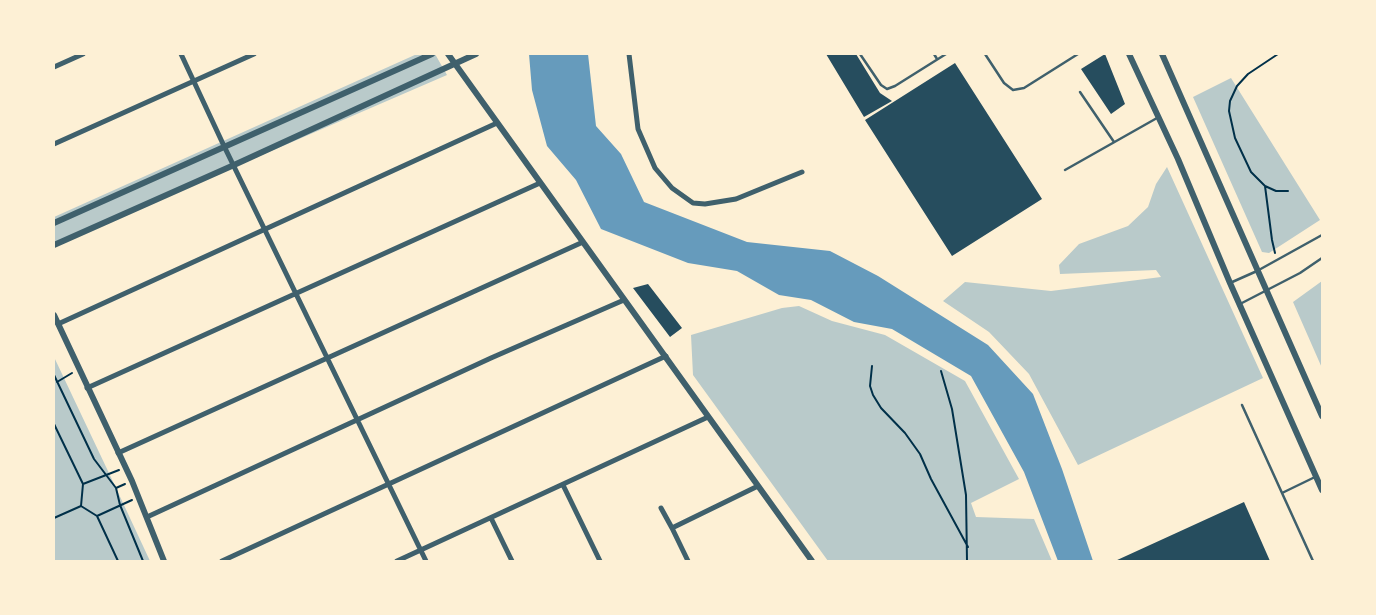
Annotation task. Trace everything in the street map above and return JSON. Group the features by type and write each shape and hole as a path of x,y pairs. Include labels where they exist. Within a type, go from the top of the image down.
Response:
{"street":[{"path":"54,67 83,54"},
{"path":"181,54 426,561"},
{"path":"54,144 254,54"},
{"path":"54,223 432,54"},
{"path":"448,54 812,561"},
{"path":"54,245 476,54"},
{"path":"629,54 638,129 654,168 672,188 693,203 705,204 736,199 802,172"},
{"path":"1129,54 1322,490"},
{"path":"1162,54 1322,416"},
{"path":"58,324 497,123"},
{"path":"87,388 540,183"},
{"path":"118,453 328,356 583,242"},
{"path":"147,517 491,358 624,300"},
{"path":"54,315 139,497 164,561"},
{"path":"222,561 666,356"},
{"path":"397,561 708,417"},
{"path":"563,485 600,561"},
{"path":"672,528 758,486"},
{"path":"661,508 688,561"},
{"path":"491,518 512,561"}],"lane":[{"path":"860,54 881,85 887,88 895,86 946,54"},
{"path":"934,54 937,59"},
{"path":"985,54 1004,83 1013,90 1024,88 1078,54"},
{"path":"1080,92 1114,142"},
{"path":"1065,170 1158,117"},
{"path":"1230,283 1322,235"},
{"path":"1240,304 1266,292 1322,258"},
{"path":"1242,405 1313,561"},
{"path":"1282,493 1316,477"}],"path":[{"path":"1278,54 1248,74 1238,86 1230,101 1229,112 1235,138 1251,172 1265,186 1276,191 1288,191"},
{"path":"1265,186 1272,240 1277,259"},
{"path":"872,366 870,386 873,395 877,402 905,432 920,454 931,479 968,547"},
{"path":"57,382 79,370"},
{"path":"941,371 952,409 962,462 966,495 967,561"},
{"path":"54,376 94,459 116,488 120,505 143,561"},
{"path":"54,424 83,484 81,506"},
{"path":"83,484 125,467"},
{"path":"97,516 139,497"},
{"path":"81,506 97,516 118,561"},
{"path":"54,518 81,506"}],"shaded area":[{"path":"417,54 435,54 447,75 54,245 54,217"},
{"path":"1231,78 1320,220 1269,253 1262,252 1193,97"},
{"path":"1167,167 1263,378 1078,465 1029,374 989,332 943,301 965,282 1051,291 1161,277 1156,270 1060,274 1059,265 1079,244 1128,226 1148,207 1156,184"},
{"path":"1322,281 1322,368 1293,302"},
{"path":"799,306 832,321 885,335 965,381 1019,479 971,503 976,517 1034,519 1052,561 828,561 693,375 691,335 782,308"},
{"path":"54,357 116,488 150,561 54,561"}],"water":[{"path":"529,54 588,54 596,126 621,154 644,202 747,242 830,251 878,276 988,345 1033,394 1062,469 1093,561 1058,561 1024,472 971,376 892,329 854,322 811,300 779,295 737,271 688,263 601,229 576,180 547,146 532,90"}],"building":[{"path":"826,54 856,54 880,93 892,101 864,117"},
{"path":"1105,54 1125,104 1111,114 1081,69"},
{"path":"955,63 1042,199 952,256 865,120"},
{"path":"648,284 682,328 670,337 633,288"},
{"path":"1244,502 1270,561 1115,561"}]}
